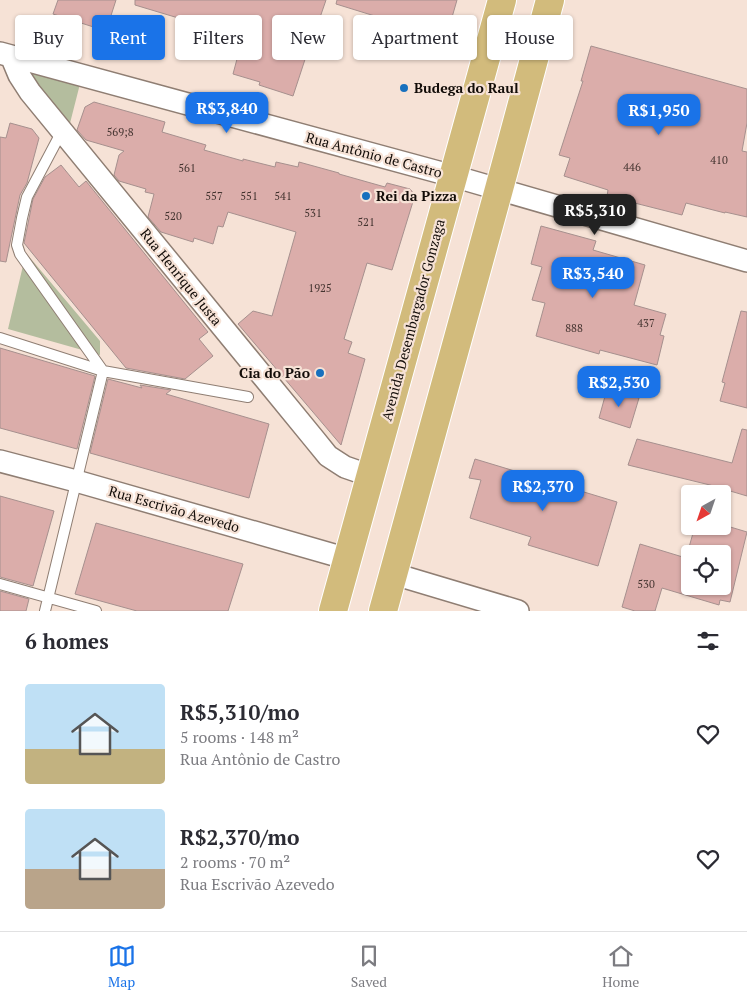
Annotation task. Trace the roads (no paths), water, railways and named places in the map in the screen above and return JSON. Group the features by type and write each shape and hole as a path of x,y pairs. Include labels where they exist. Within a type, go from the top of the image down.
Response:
{"main road":[{"name":"Avenida Desembargador Gonzaga","path":"333,611 502,0"},
{"path":"383,611 550,0"}],"street":[{"name":"Rua Antônio de Castro","path":"5,55 453,176 747,262"},
{"name":"Rua Henrique Justa","path":"5,55 30,92 328,456 345,467 371,476"},
{"name":"Rua Escrivão Azevedo","path":"0,461 76,481 348,560"},
{"path":"394,574 472,604 518,611"}],"lane":[{"path":"44,611 103,371 20,254 17,244 27,197 62,131"},
{"path":"0,338 103,371 248,397"},
{"path":"0,584 96,611"}],"place":[{"name":"Budega do Raul","path":"404,88"},
{"name":"Rei da Pizza","path":"366,196"},
{"name":"Cia do Pão","path":"320,373"}]}
